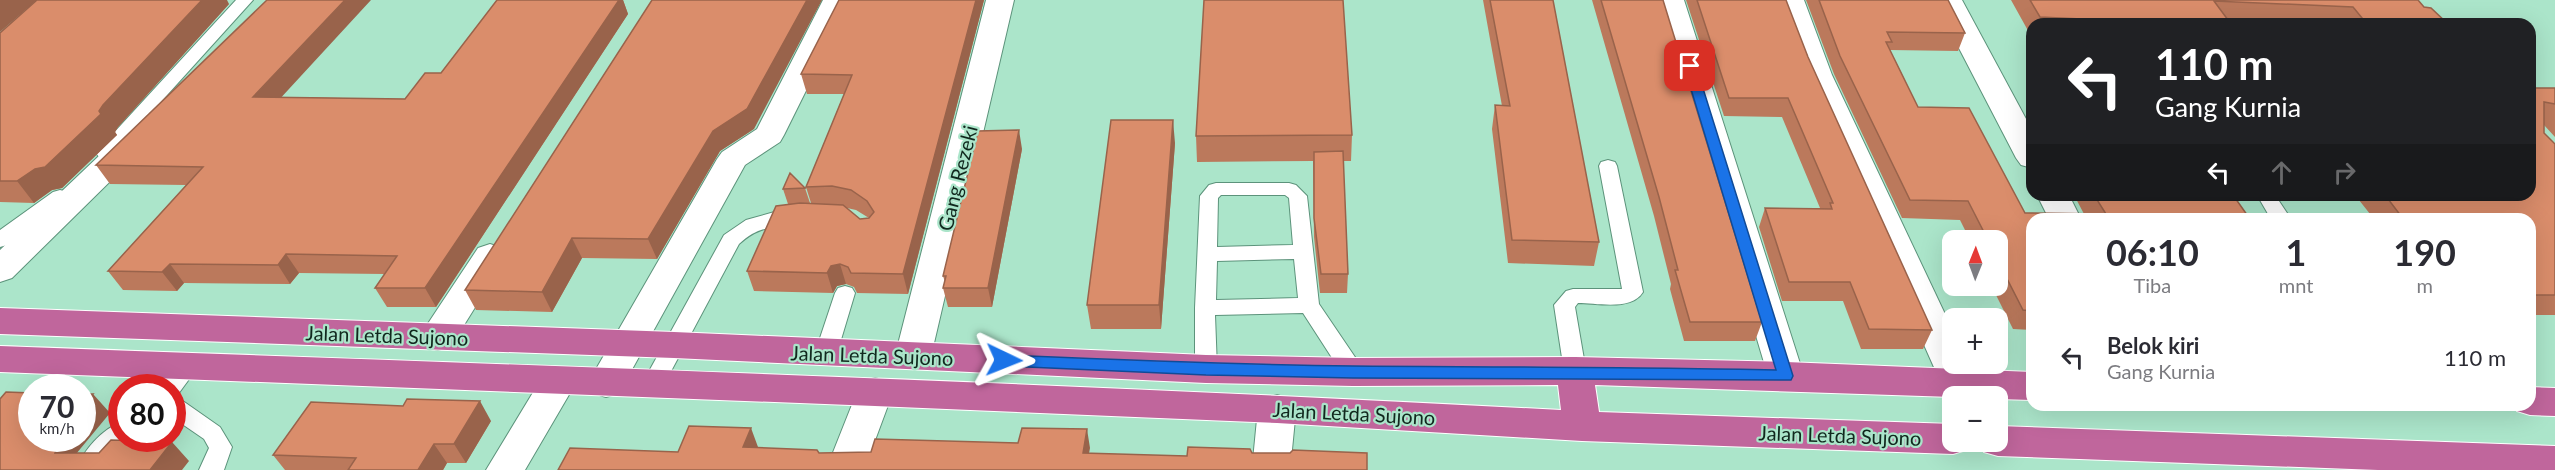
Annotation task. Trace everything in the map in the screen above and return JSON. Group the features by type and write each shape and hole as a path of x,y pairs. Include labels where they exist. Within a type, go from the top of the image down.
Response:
{"highway":[{"name":"Jalan Letda Sujono","path":"0,321 674,345 1206,369 1353,372 1575,371 1786,376 2026,386"},
{"name":"Jalan Letda Sujono","path":"0,359 143,374"},
{"path":"1575,371 1582,426"},
{"name":"Jalan Letda Sujono","path":"186,377 653,384 1277,409 1582,426 1942,439"},
{"path":"2536,401 2555,402"},
{"path":"2008,442 2270,460 2555,461"}],"street":[{"path":"606,383 733,159 769,135 837,0"},
{"name":"Gang Rezeki","path":"914,356 1000,0"},
{"path":"1670,0 1786,376"},
{"path":"1790,0 1818,75 1959,383"},
{"path":"1948,0 2026,147"},
{"path":"0,270 257,4"},
{"path":"438,337 508,228"},
{"path":"505,470 560,381"},
{"path":"845,470 875,392"},
{"path":"1270,470 1277,409"},
{"path":"94,470 109,452"}],"lane":[{"path":"0,240 55,201 257,4"},
{"path":"1575,371 1564,305 1567,300 1578,296 1627,296 1633,292 1608,166"},
{"path":"1206,369 1204,308 1209,196 1216,189 1289,189 1298,196 1308,305 1353,372"},
{"path":"653,384 731,240 737,233 758,222 775,217 811,216"},
{"path":"1207,254 1303,252"},
{"path":"826,353 845,293"},
{"path":"1204,308 1308,305"},
{"path":"186,415 212,433 221,447 211,470"}],"building":[{"path":"37,0 202,0 103,105 99,111 101,114 45,167 35,169 17,181 0,181 0,33"},
{"path":"267,0 345,0 253,97 405,99 425,73 441,73 497,0 619,0 425,288 375,288 397,256 286,254 278,265 170,264 162,272 108,271 203,167 96,165"},
{"path":"652,0 807,0 747,109 713,131 648,239 572,238 542,292 465,290"},
{"path":"839,0 976,0 903,274 851,273 848,267 840,264 831,266 827,273 747,271 776,206 800,203 843,205 860,219 869,218 874,212 867,201 851,190 832,186 806,187 852,75 801,74"},
{"path":"1204,0 1343,0 1352,135 1196,136"},
{"path":"1490,0 1553,0 1599,242 1512,240 1495,105 1510,106"},
{"path":"1601,0 1663,0 1762,322 1690,322 1675,270 1678,270 1659,197"},
{"path":"1697,0 1786,0 1808,57 1932,330 1869,329 1850,282 1789,282 1765,208 1832,209 1830,203 1833,203 1788,98 1729,98"},
{"path":"1819,0 1948,0 1965,33 1887,32 1892,42 1886,42 1918,107 1969,108 2026,213 2026,310 2023,310 2008,281 2008,230 1983,230 1968,201 1910,200 1840,56"},
{"path":"2030,0 2418,0 2424,7 2431,8 2442,18 2362,18 2353,7 2214,1 2227,18 2040,17"},
{"path":"2536,88 2555,88 2555,104 2544,102 2544,133 2555,144 2555,295 2536,295 2536,213 2399,213 2390,201 2536,201"},
{"path":"1111,120 1173,120 1159,305 1087,305"},
{"path":"1019,130 988,288 943,288 946,276 943,276 978,131"},
{"path":"1343,151 1348,274 1321,274 1314,218 1314,152"},
{"path":"790,173 805,188 783,189"},
{"path":"2098,201 2237,201 2246,213 2105,213"},
{"path":"6,392 18,392 18,452 99,453 108,443 108,452 164,452 150,470 0,470 0,399"},
{"path":"407,399 480,401 454,444 434,444 418,470 348,470 356,458 273,455 311,402 403,406"},
{"path":"689,426 751,428 743,447 817,450 819,453 871,452 875,439 1018,443 1022,428 1087,429 1083,453 1187,456 1188,447 1250,449 1252,453 1290,453 1293,450 1367,453 1367,470 558,470 570,448 678,452"}],"route":[{"path":"1004,360 1206,369 1353,372 1575,371 1786,376 1690,66"}]}
